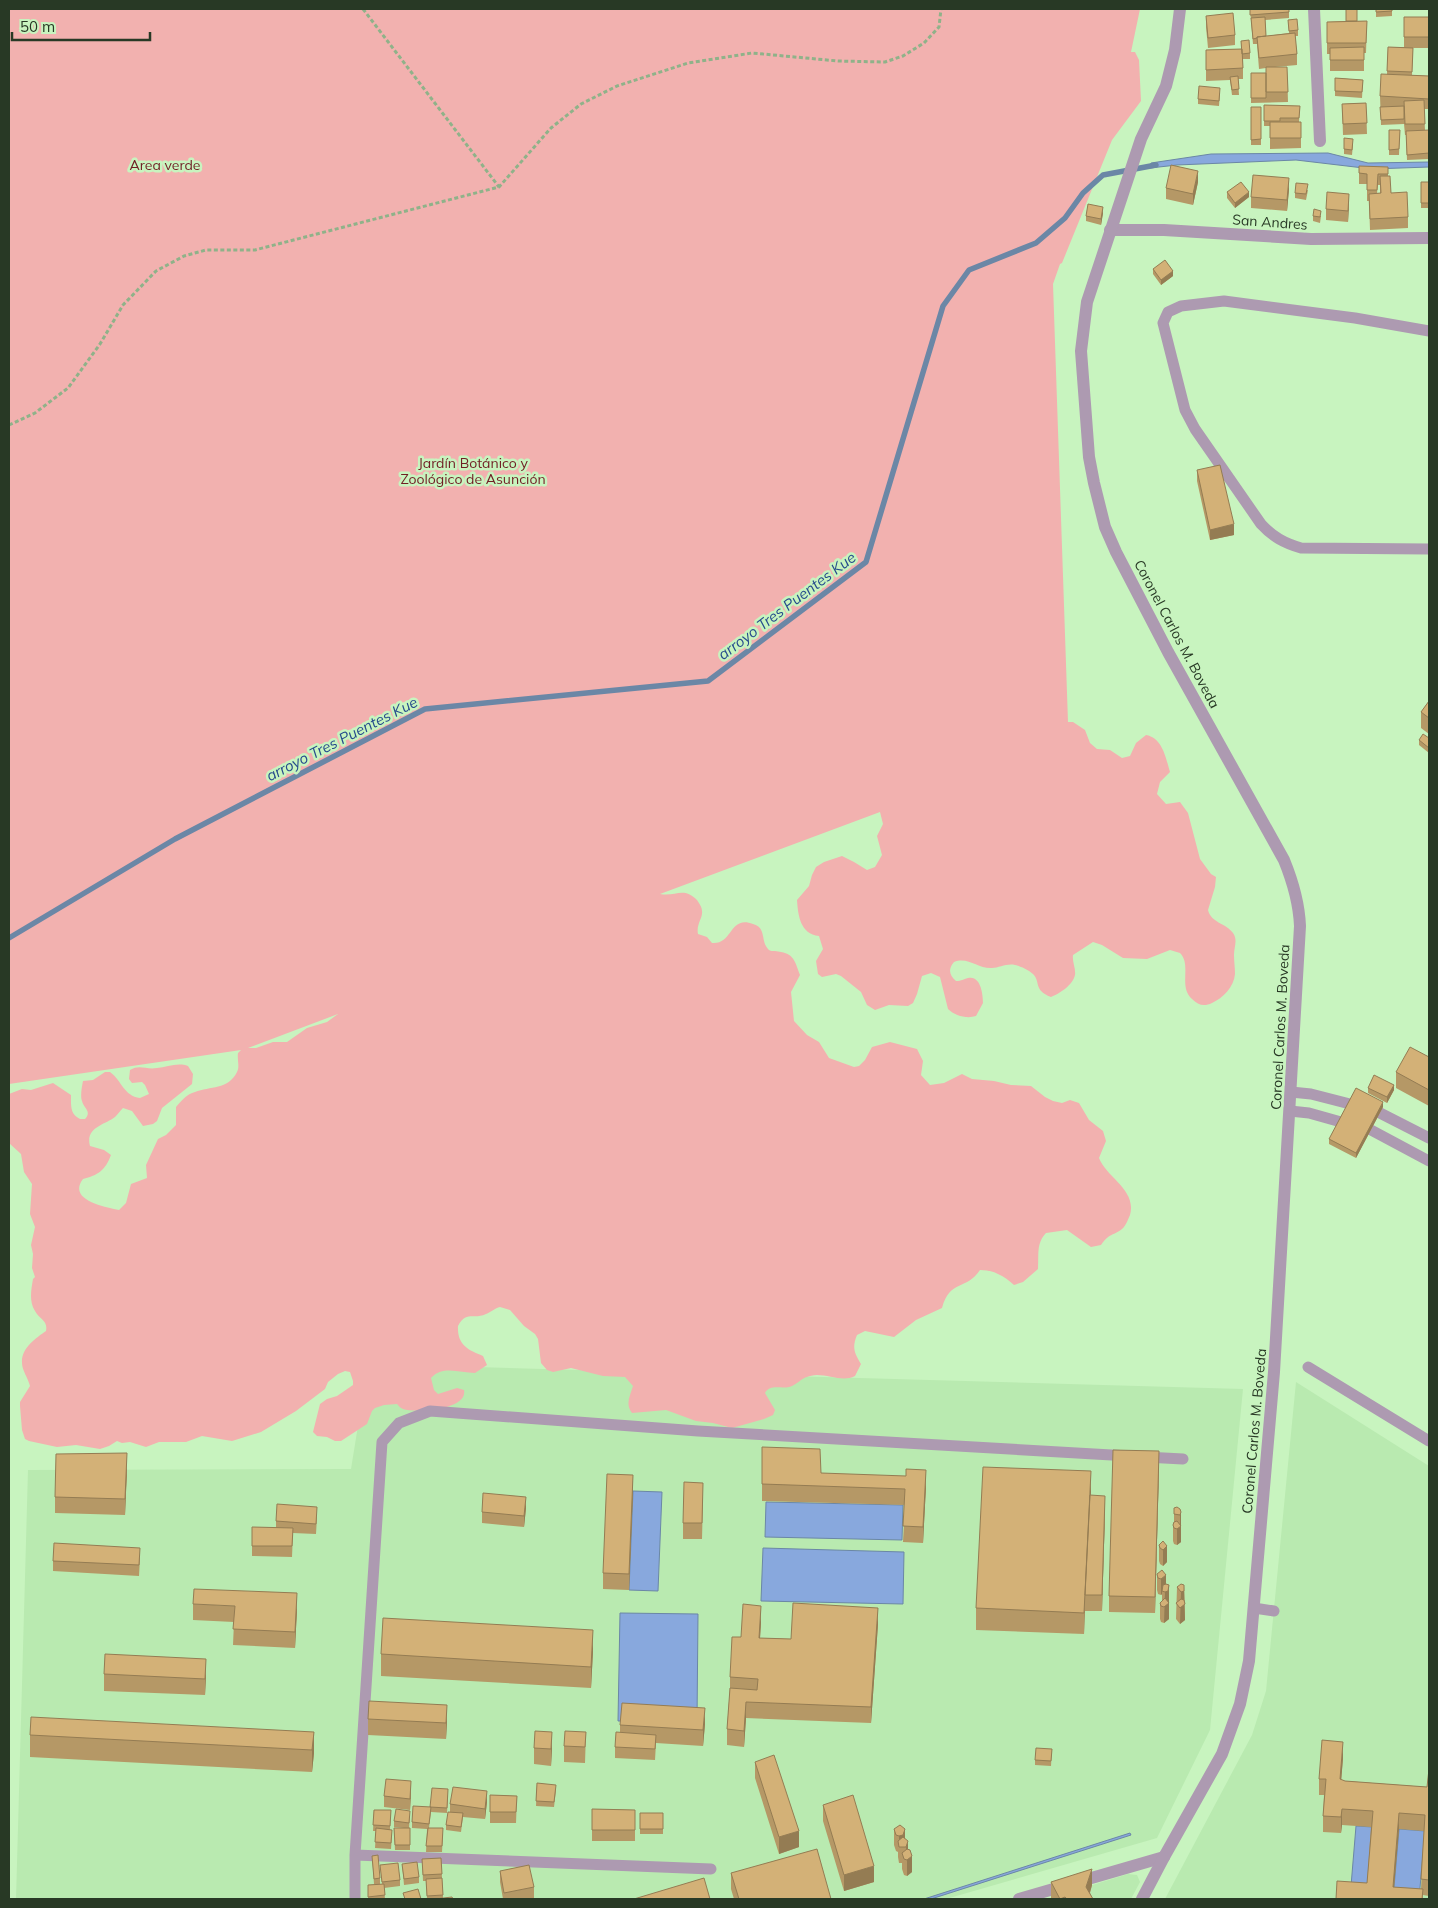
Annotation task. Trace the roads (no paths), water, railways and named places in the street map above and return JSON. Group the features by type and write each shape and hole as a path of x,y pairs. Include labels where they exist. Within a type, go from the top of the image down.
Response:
{"street":[{"name":"Coronel Carlos M. Boveda","path":"1142,1899 1222,1754 1240,1704 1249,1661 1274,1372 1300,926 1299,903 1294,883 1284,860 1168,652 1116,552 1105,527 1089,457 1081,352 1087,302 1141,139 1166,86 1175,50 1180,9"},
{"path":"1314,9 1320,141"},
{"name":"San Andres","path":"1110,230 1164,230 1320,240 1429,238"},
{"path":"1019,1899 1164,1857"}],"lane":[{"path":"1429,331 1355,318 1224,301 1181,306 1168,312 1163,323 1185,410 1195,429 1260,524 1272,536 1287,544 1301,548 1429,549"},
{"path":"1291,1092 1311,1094 1350,1104"},
{"path":"1290,1111 1309,1113 1341,1122"},
{"path":"1380,1113 1429,1138"},
{"path":"1371,1130 1429,1161"},
{"path":"1308,1367 1429,1442"},
{"path":"355,1899 355,1855 382,1442 399,1423 430,1411 698,1431 1183,1459"},
{"path":"1254,1608 1274,1611"},
{"path":"355,1855 712,1869"}],"water":[{"path":"1328,153 1368,163 1429,162 1429,167 1372,169 1296,160 1177,165 1150,168 1151,163 1211,154"},
{"path":"633,1491 662,1492 658,1591 629,1590"},
{"path":"766,1502 903,1505 902,1540 765,1537"},
{"path":"763,1548 904,1552 903,1604 761,1601"},
{"path":"620,1613 698,1614 697,1721 618,1721"},
{"path":"1356,1826 1373,1827 1367,1899 1350,1898"},
{"path":"1399,1829 1425,1831 1419,1899 1393,1899"},
{"path":"1130,1833 1131,1835 931,1899 924,1899"}],"waterway":[{"name":"arroyo Tres Puentes Kue","path":"9,938 175,839 425,709 708,681 866,562 943,306 969,270 1036,243 1065,218 1083,193 1103,175 1156,165"}],"park label":[{"name":"Area verde","path":"165,165"},
{"name":"Jardín Botánico y Zoológico de Asunción","path":"473,472"}]}
